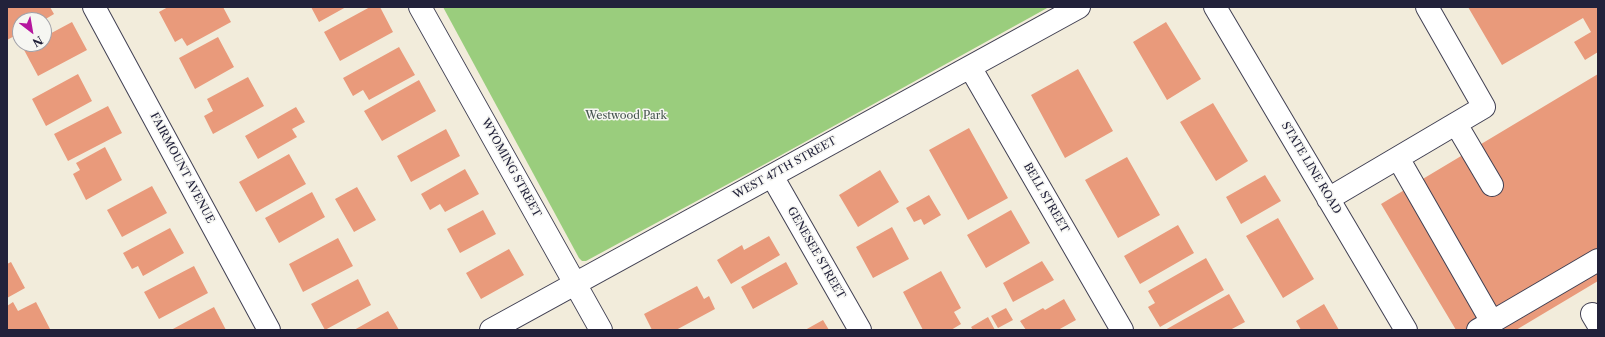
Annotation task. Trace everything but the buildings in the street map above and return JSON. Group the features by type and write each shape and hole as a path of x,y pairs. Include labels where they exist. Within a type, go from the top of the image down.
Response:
{"street":[{"name":"FAIRMOUNT AVENUE","path":"94,7 269,330"},
{"name":"WYOMING STREET","path":"420,7 601,330"},
{"name":"WEST 47TH STREET","path":"491,330 1079,7"},
{"name":"STATE LINE ROAD","path":"1215,7 1406,330"},
{"path":"1328,199 1484,108 1427,7"},
{"name":"BELL STREET","path":"970,67 1122,330"},
{"path":"1456,124 1492,184"},
{"path":"1398,158 1485,326 1598,260"},
{"name":"GENESEE STREET","path":"772,176 860,330"}],"green space":[{"name":"Westwood Park","path":"443,7 1049,7 765,164 586,261 582,261"}]}
